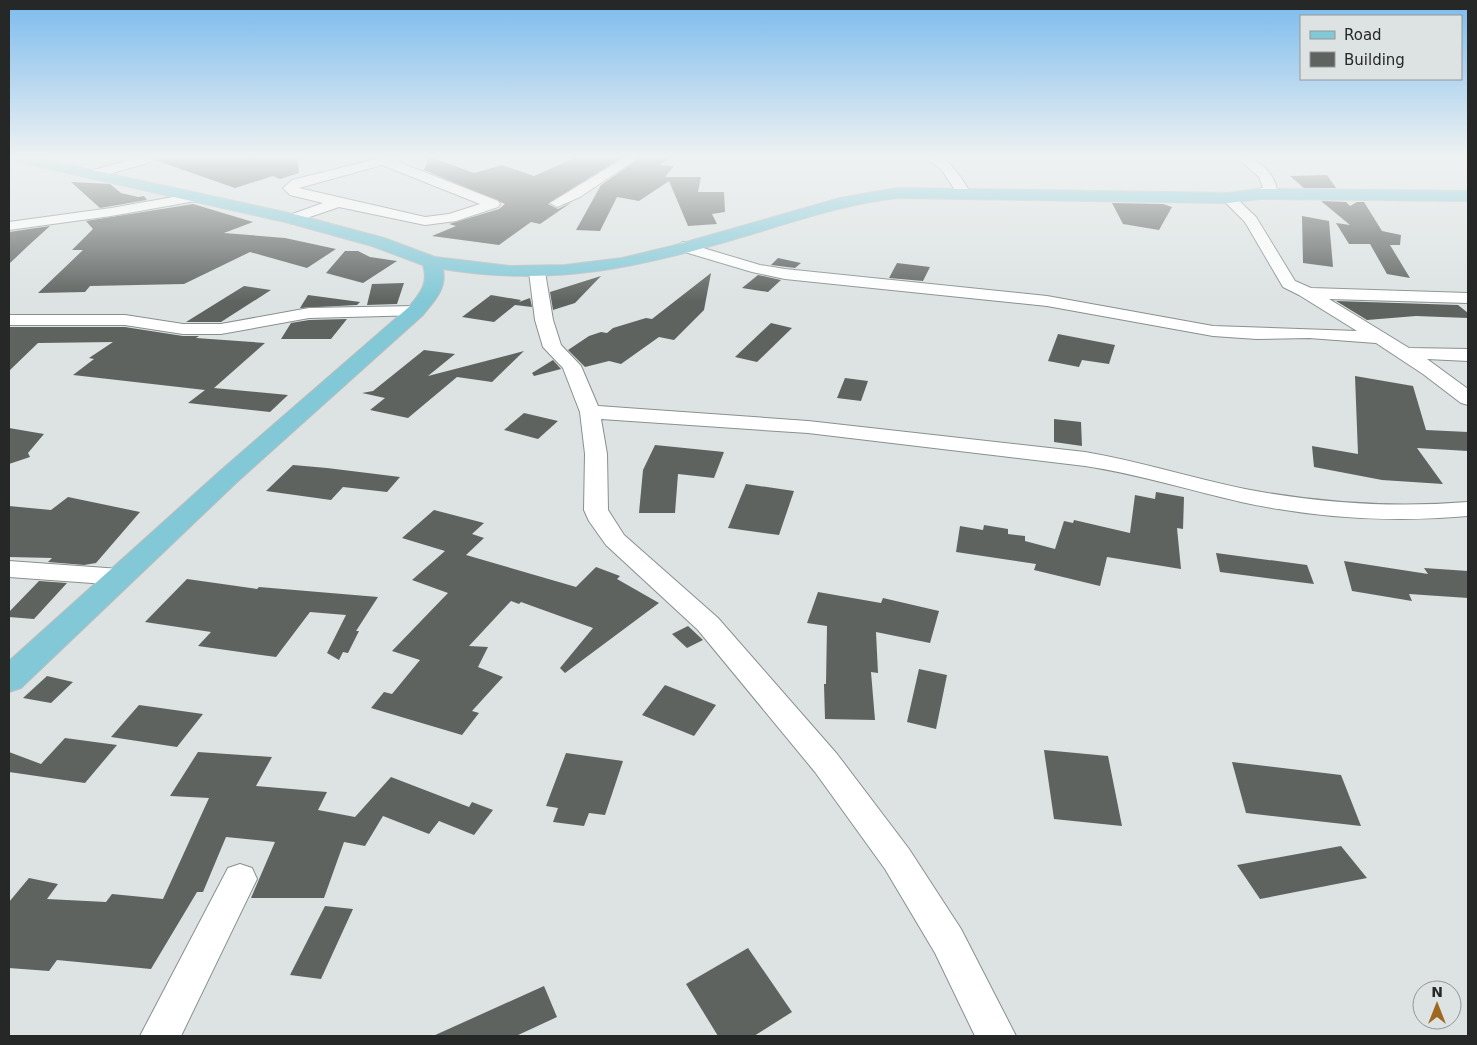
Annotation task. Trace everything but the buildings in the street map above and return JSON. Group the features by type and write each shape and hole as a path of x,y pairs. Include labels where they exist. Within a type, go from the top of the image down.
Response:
{"main road":[{"path":"230,205 378,242 431,262 468,268 537,272 605,265 683,247 833,205"},
{"path":"9,680 228,477 416,311 435,286 437,276 431,262"}],"street":[{"path":"9,226 152,205"},
{"path":"292,219 333,205"},
{"path":"347,205 425,221 451,218 491,205"},
{"path":"1235,205 1251,220 1289,284 1305,291 1404,353 1454,386 1468,399"},
{"path":"683,247 758,269 785,274 1047,301 1190,328 1257,334 1309,333 1378,338"},
{"path":"537,272 544,320 552,347 572,366 590,412 596,454 596,510 601,521 615,540 708,624 826,763 897,858 948,941 996,1036"},
{"path":"1305,291 1322,294 1468,298"},
{"path":"9,320 126,320 183,329 221,329 309,313 416,311"},
{"path":"1404,353 1468,355"},
{"path":"590,412 808,427 1085,459 1111,463 1273,503 1350,511 1428,514 1468,509"},
{"path":"9,569 120,577"},
{"path":"160,1036 240,879"}]}
